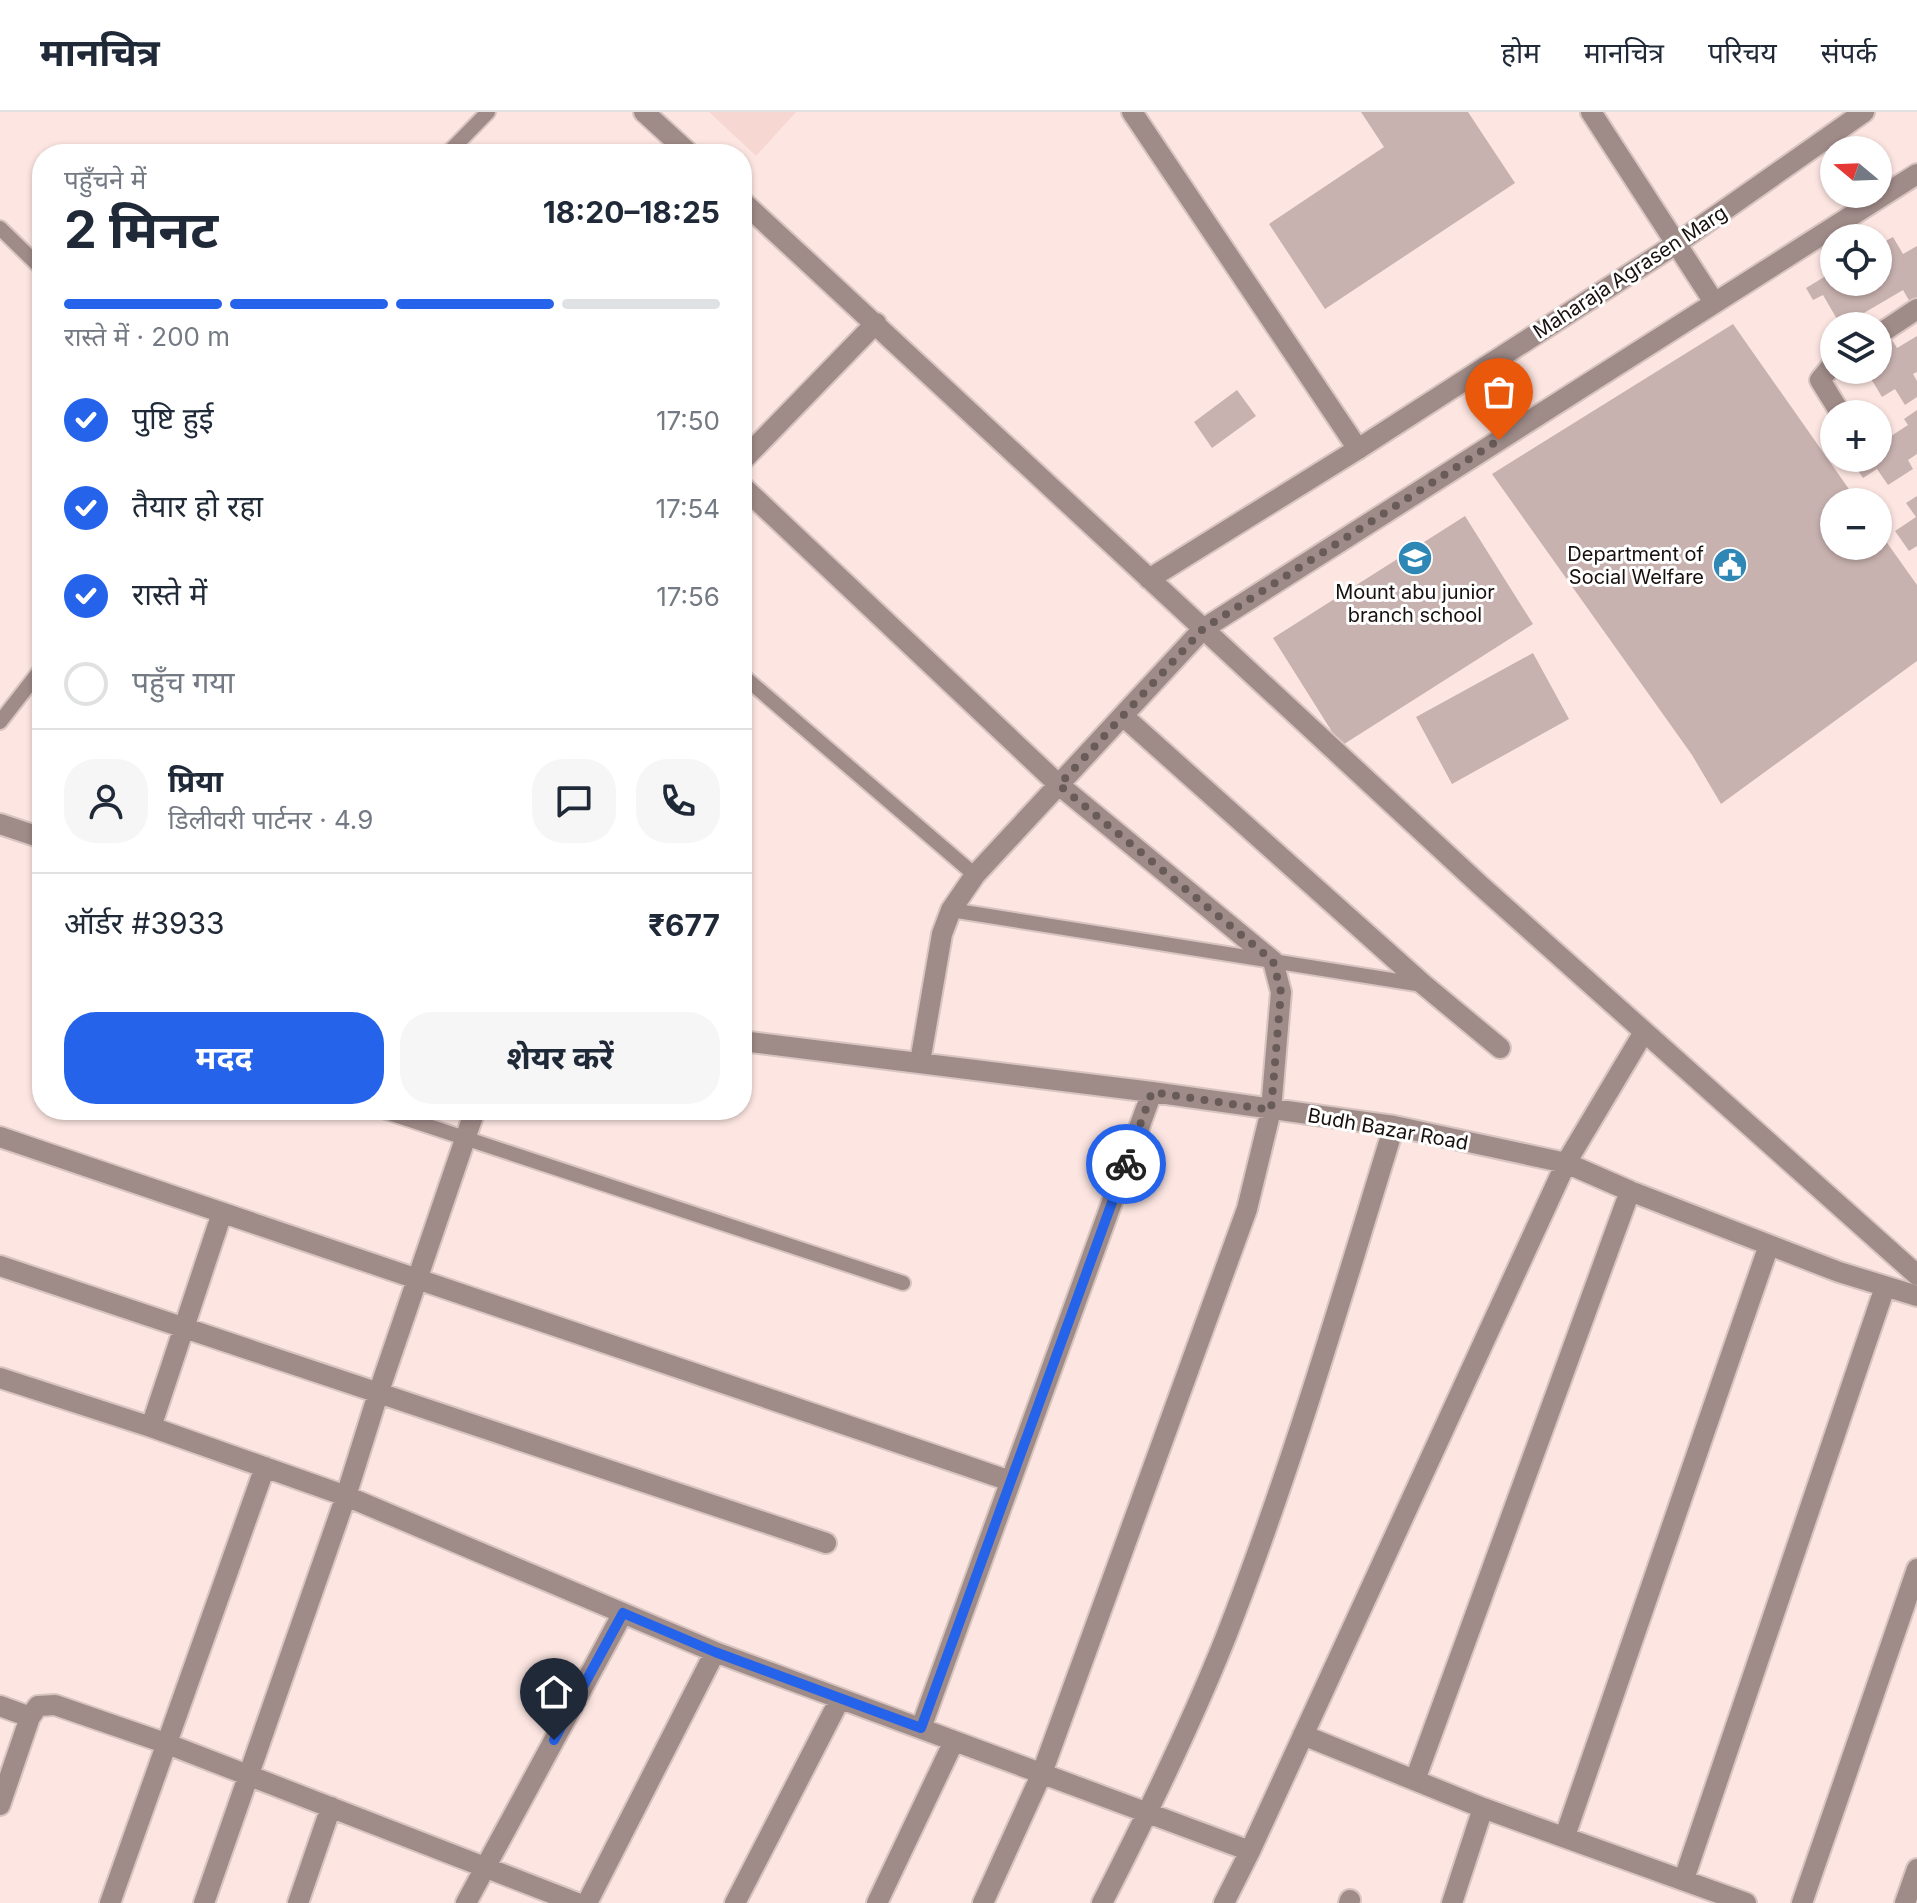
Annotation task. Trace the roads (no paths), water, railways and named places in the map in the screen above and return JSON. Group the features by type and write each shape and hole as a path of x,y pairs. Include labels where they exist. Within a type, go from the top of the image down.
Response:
{"street":[{"path":"644,112 679,144"},
{"path":"1132,112 1358,449"},
{"path":"1591,112 1714,302"},
{"name":"Maharaja Agrasen Marg","path":"1149,579 1358,449 1676,244 1853,115"},
{"path":"920,1062 942,934 951,910 975,875 1203,629 1917,174"},
{"path":"752,210 1203,629 1644,1032 1917,1275"},
{"path":"1892,326 1917,309"},
{"path":"752,451 876,323"},
{"path":"752,495 1059,785 1273,961 1281,992 1271,1110 1247,1209 1042,1773 983,1903"},
{"path":"1123,716 1424,985 1500,1048"},
{"path":"0,824 32,835"},
{"path":"1224,1903 1566,1163 1644,1032"},
{"name":"Budh Bazar Road","path":"752,1042 1394,1126 1566,1163 1769,1245 1917,1296"},
{"path":"921,1728 1152,1092"},
{"path":"204,1903 346,1496 472,1120"},
{"path":"1102,1903 1148,1812 1224,1641 1302,1424 1394,1126"},
{"path":"0,1137 1010,1481"},
{"path":"1415,1780 1630,1191"},
{"path":"151,1427 222,1213"},
{"path":"1565,1836 1769,1245"},
{"path":"0,1266 826,1543"},
{"path":"1684,1879 1885,1287"},
{"path":"0,1378 346,1496 715,1652 1250,1851"},
{"path":"110,1903 265,1467"},
{"path":"1802,1903 1917,1569"},
{"path":"466,1903 623,1613"},
{"path":"587,1903 715,1652"},
{"path":"735,1903 840,1699"},
{"path":"0,1805 30,1717 38,1706 55,1705 165,1743 577,1903"},
{"path":"0,1706 30,1717"},
{"path":"1303,1735 1483,1808 1746,1903"},
{"path":"877,1903 954,1741"},
{"path":"298,1903 331,1807"},
{"path":"1452,1903 1483,1808"},
{"path":"1905,1903 1917,1869"}],"lane":[{"path":"457,144 488,112"},
{"path":"0,228 32,259"},
{"path":"0,722 32,681"},
{"path":"752,684 975,875"},
{"path":"951,910 1424,985"},
{"path":"410,1120 903,1283"}],"place":[{"name":"Mount abu junior branch school","path":"1415,558"},
{"name":"Department of Social Welfare","path":"1730,565"}]}
